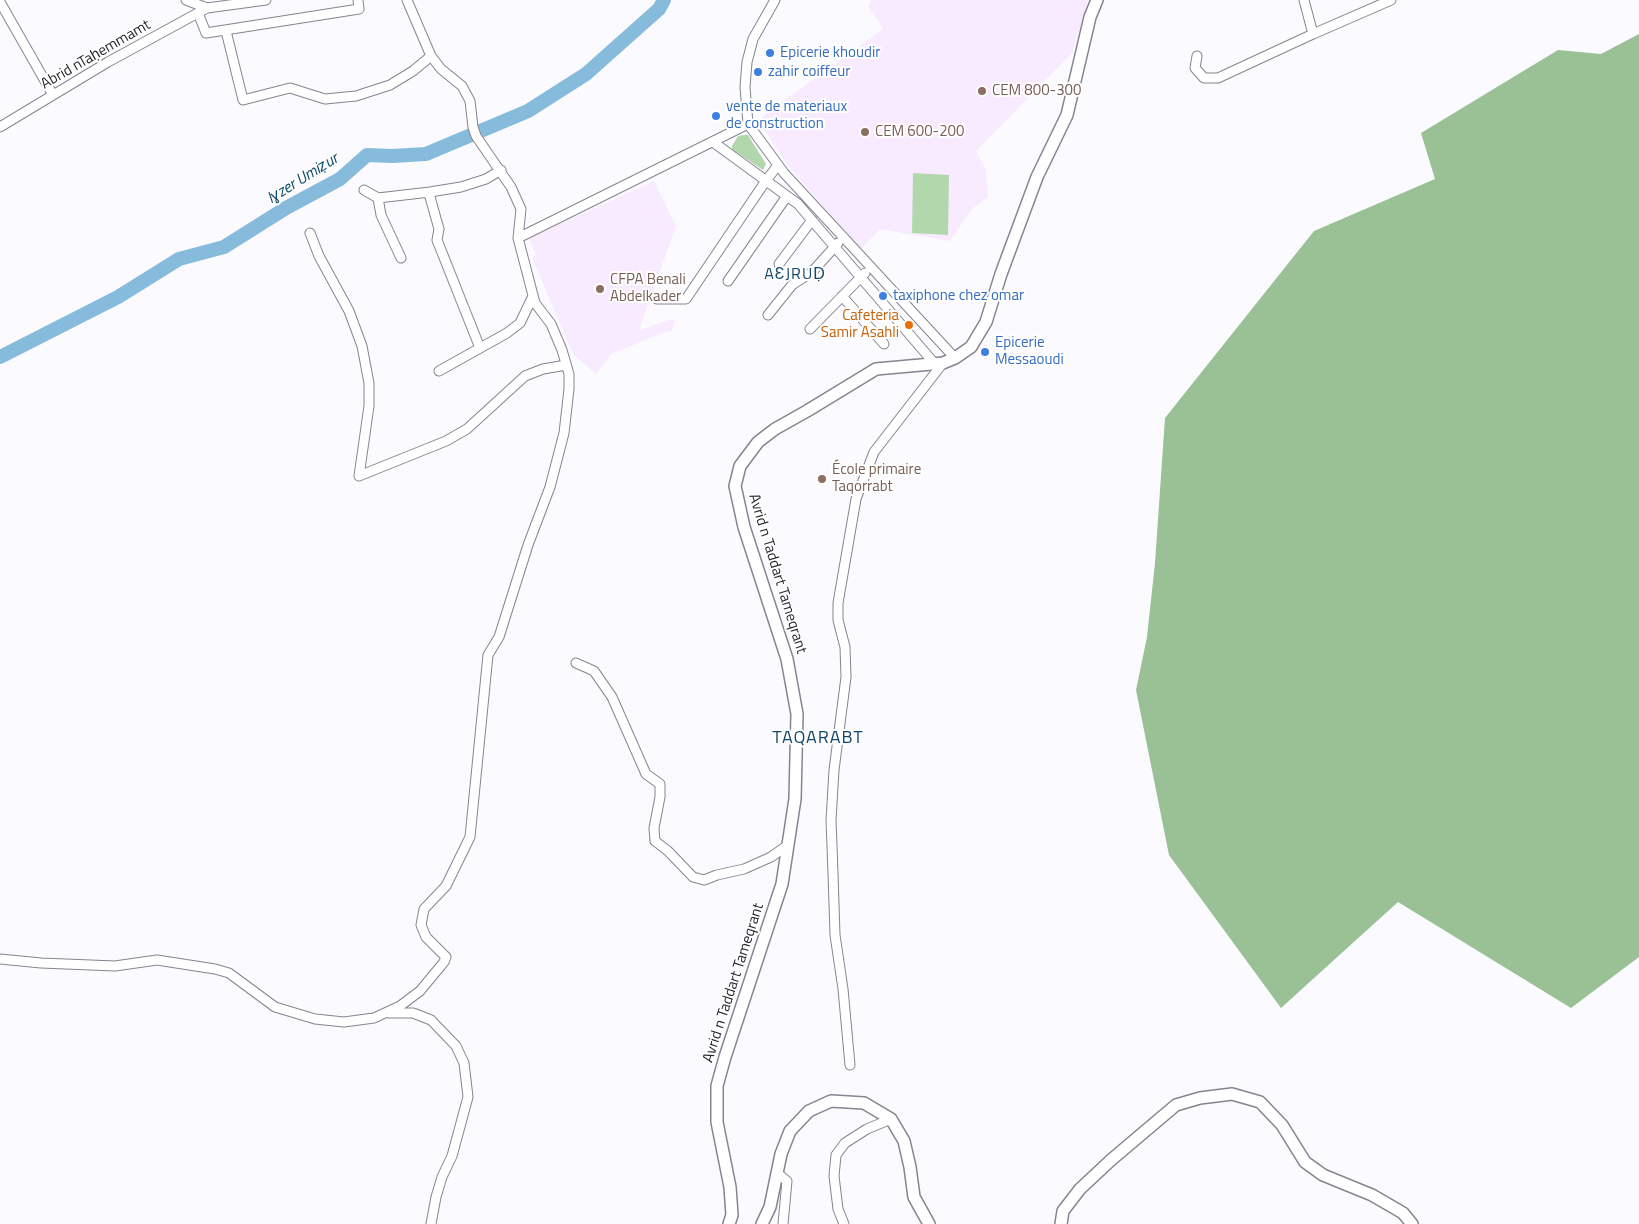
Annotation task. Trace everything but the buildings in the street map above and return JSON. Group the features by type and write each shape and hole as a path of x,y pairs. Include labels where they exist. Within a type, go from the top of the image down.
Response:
{"main road":[{"name":"Avrid n Taddart Tameqrant","path":"729,1224 732,1215 730,1187 717,1122 717,1086 782,884 795,799 797,714 787,659 744,527 735,486 740,466 758,442 774,429 876,369 938,363 954,358 971,347 986,322 1001,274 1038,177 1067,115 1090,17 1098,1"},
{"path":"1061,1224 1064,1212 1080,1190 1111,1160 1176,1105 1200,1098 1232,1094 1260,1102 1282,1125 1304,1162 1323,1175 1372,1195 1403,1213 1412,1224"},
{"path":"762,1224 770,1207 781,1154 790,1132 809,1111 831,1101 864,1103 891,1119 904,1141 914,1197 929,1224"}],"street":[{"path":"186,0 207,8 266,0"},
{"path":"198,13 206,33 359,9 358,0"},
{"path":"0,959 41,963 115,966 157,960 215,969 229,974 275,1007 315,1019 330,1021 360,1020 386,1014 420,991 444,962 446,957 426,937 421,925 424,909 446,886 470,837 488,655 499,637 528,545 552,480 564,433 569,374 551,324 535,303 518,238 520,210 511,187 476,136 470,101 462,86 441,68 431,56 406,0"},
{"path":"775,0 753,39 747,62 744,87 748,124 778,165 954,358"},
{"path":"1304,0 1313,34"},
{"path":"1196,56 1195,68 1204,78 1218,78 1391,0"},
{"path":"0,2 53,95"},
{"name":"Abrid nTaḥemmamt","path":"0,127 108,62 207,8"},
{"path":"226,31 243,100 290,88 325,99 356,96 390,85 413,71 431,56"},
{"path":"518,238 748,124"},
{"path":"713,142 765,182 798,204 938,363 874,452 856,499 838,603 838,620 845,647 846,677 834,770 831,820 832,873 836,935 850,1065"},
{"path":"657,300 686,298 778,165"},
{"path":"364,190 378,198 430,192 461,187 486,179 501,170"},
{"path":"430,192 439,229 437,240 480,348"},
{"path":"728,281 787,196"},
{"path":"378,198 381,215 402,258"},
{"path":"779,264 812,220"},
{"path":"310,234 319,256 349,311 362,346 369,383 369,406 359,476 446,441 467,430 525,376 543,369 566,365"},
{"path":"768,315 792,284 812,272 843,238"},
{"path":"810,329 870,267"},
{"path":"439,371 520,323 533,296"},
{"path":"842,296 884,344"},
{"path":"576,663 594,670 612,697 646,774 660,784 660,797 654,828 655,841 692,876 704,880 744,870 771,857 788,845"},
{"path":"386,1014 413,1013 431,1020 456,1046 464,1063 468,1097 452,1156 442,1177 436,1197 431,1224"},
{"path":"844,1224 838,1209 834,1176 836,1155 845,1143 891,1119"},
{"path":"777,1173 787,1181 783,1224"}],"shaded area":[{"name":"CEM 600-200","path":"871,0 1088,0 1072,53 976,151 986,170 988,197 972,209 950,241 880,229 861,249 788,166 758,120 883,29 868,6"},
{"name":"CFPA Benali Abdelkader","path":"654,181 676,226 639,330 669,320 675,320 672,331 665,332 611,354 596,374 573,354 532,258 536,255 529,238"}],"green space":[{"path":"1639,34 1639,957 1571,1008 1398,902 1281,1008 1169,855 1136,690 1147,637 1155,563 1165,418 1314,231 1435,179 1421,133 1558,50 1601,54"},
{"path":"748,135 766,164 763,170 732,149 738,136"},
{"path":"913,173 949,175 948,235 912,233"}],"waterway":[{"name":"Iɣzer Umiẓur","path":"0,357 118,297 179,259 224,247 286,208 340,179 367,155 426,154 528,111 586,74 659,9 664,0"}],"place":[{"name":"Epicerie khoudir","path":"770,53"},
{"name":"zahir coiffeur","path":"758,72"},
{"name":"CEM 800-300","path":"982,91"},
{"name":"vente de materiaux de construction","path":"716,116"},
{"name":"CEM 600-200","path":"865,132"},
{"name":"CFPA Benali Abdelkader","path":"600,289"},
{"name":"taxiphone chez omar","path":"883,296"},
{"name":"Cafeteria Samir Asahli","path":"909,325"},
{"name":"Epicerie Messaoudi","path":"985,352"},
{"name":"École primaire Taqorrabt","path":"822,479"}],"district":[{"name":"AƐJRUḌ","path":"795,275"},
{"name":"TAQARABT","path":"818,739"}]}
